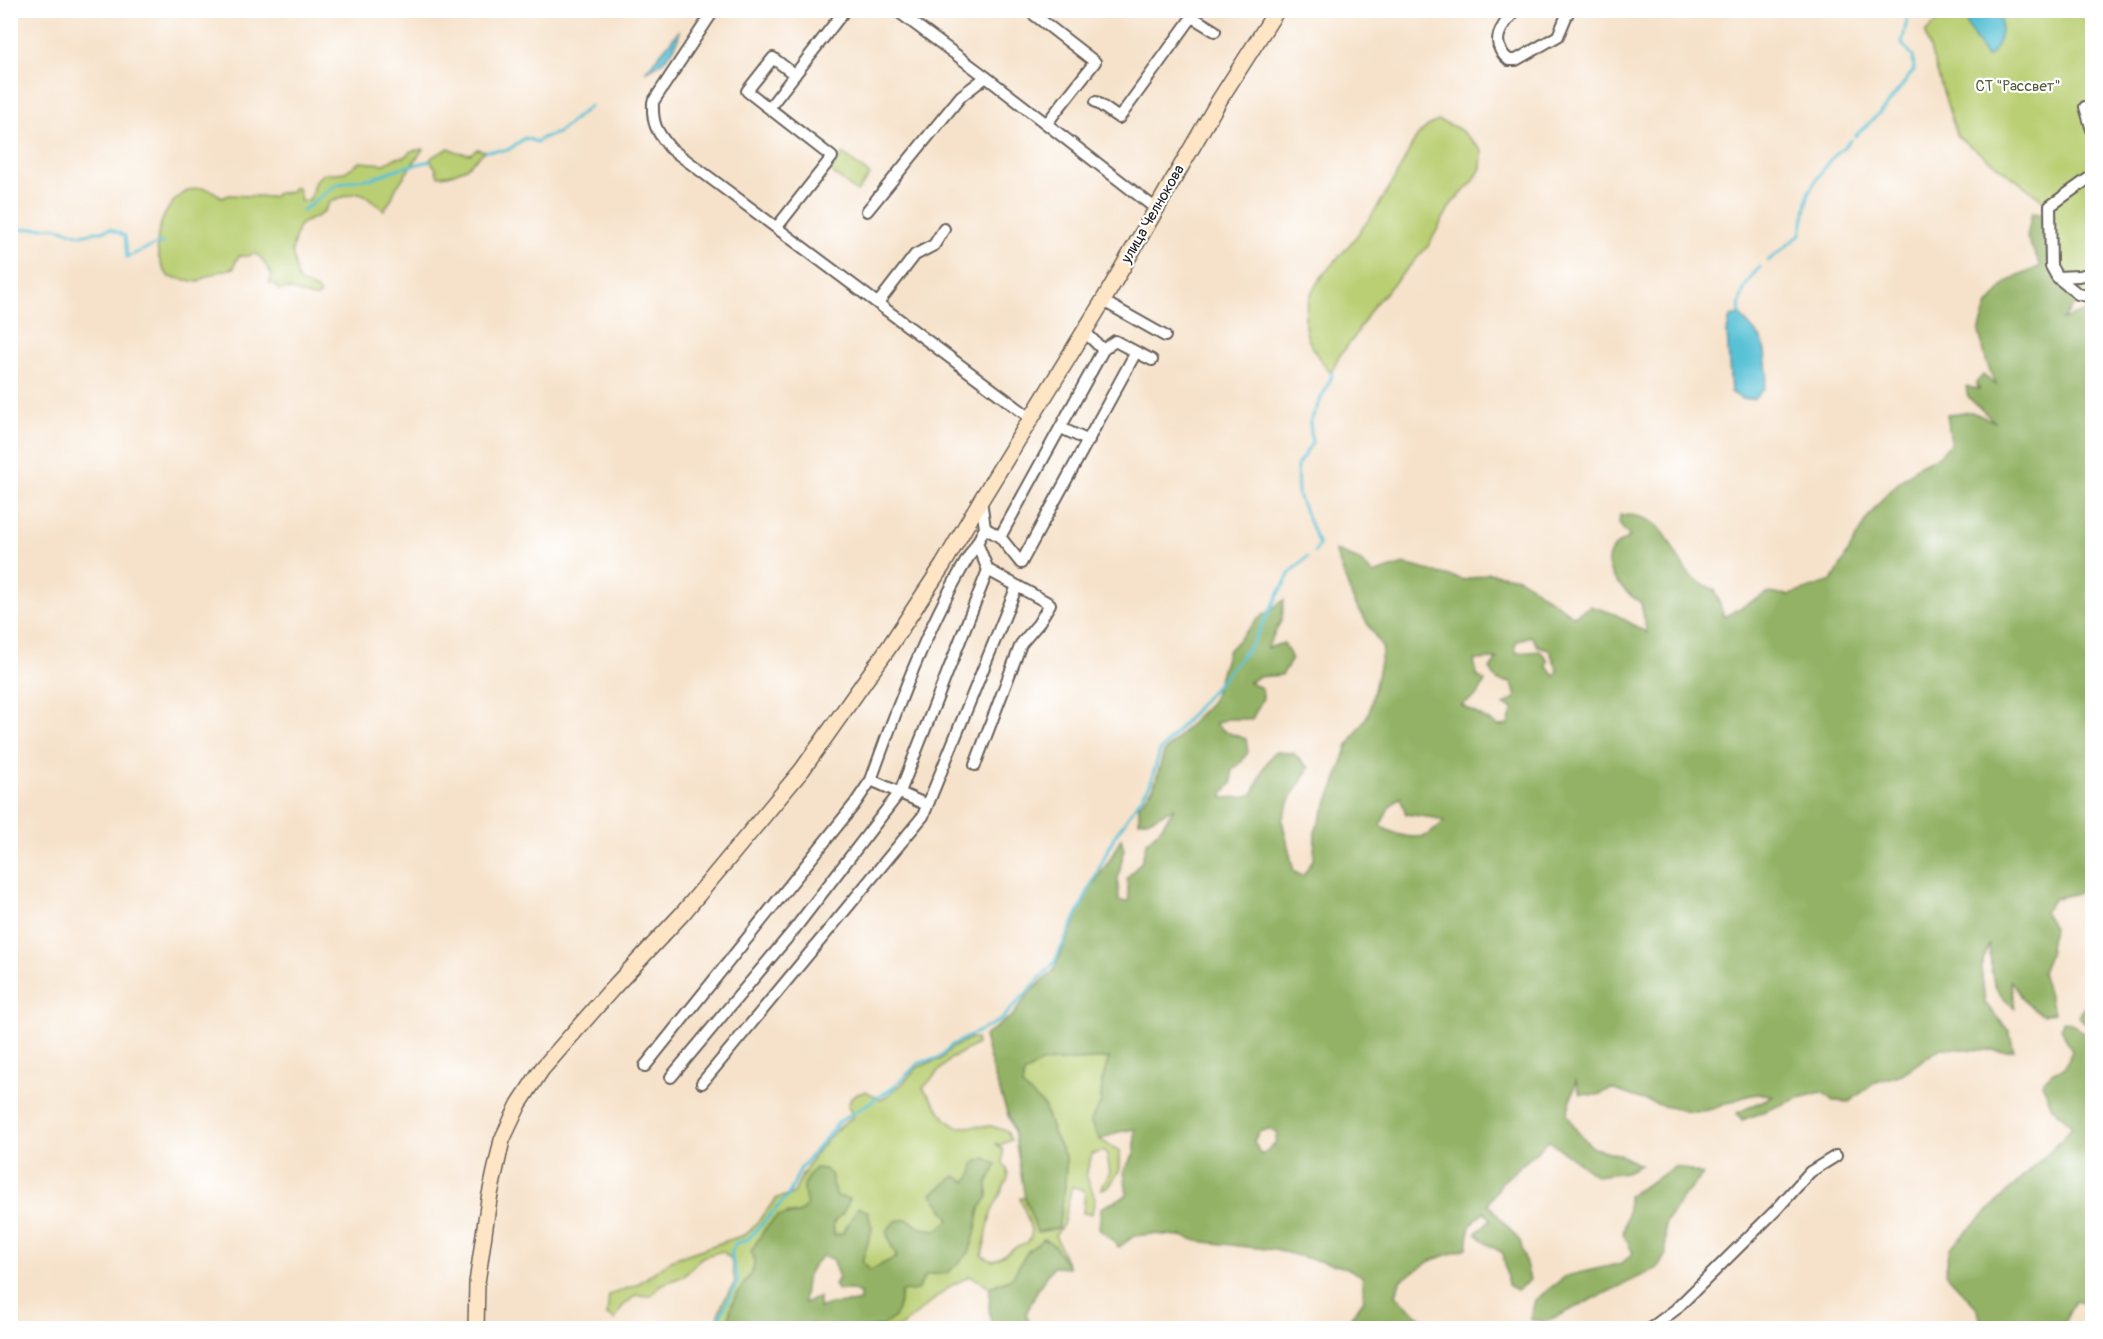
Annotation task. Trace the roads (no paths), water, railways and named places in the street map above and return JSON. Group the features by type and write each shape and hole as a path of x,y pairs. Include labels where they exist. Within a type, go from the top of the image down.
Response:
{"main road":[{"name":"улица Челнокова","path":"476,1329 477,1283 487,1211 502,1140 519,1104 542,1069 683,913 802,770 889,647 937,574 1032,419 1220,99 1277,10"}],"street":[{"path":"714,10 653,102 652,118 658,134 670,148 1032,419"},
{"path":"769,108 845,10"},
{"path":"896,10 1047,123 1155,208"},
{"path":"1028,10 1095,62 1047,123"},
{"path":"1516,10 1503,24 1498,38 1501,54 1509,60 1516,60 1557,36 1569,10"},
{"path":"1096,102 1119,118 1194,14 1215,31"},
{"path":"777,227 832,157 747,91 773,58 795,75"},
{"path":"867,211 961,96 986,77"},
{"path":"2085,107 2092,130"},
{"path":"2092,176 2050,206 2051,266 2056,277 2078,294 2092,297"},
{"path":"878,303 915,255 934,245 944,229"},
{"path":"2056,277 2092,273"},
{"path":"1102,301 1165,336"},
{"path":"1084,331 1103,350"},
{"path":"1000,537 1103,350 1115,341 1152,360"},
{"path":"985,528 1000,537 1021,562 1136,352"},
{"path":"1061,428 1089,441"},
{"path":"645,1066 854,805 871,780 905,685 957,574 985,528 981,500"},
{"path":"975,765 1021,644 1038,624 1050,604 988,570 977,543"},
{"path":"671,1077 793,931 900,792 988,570"},
{"path":"702,1083 923,816 1017,586"},
{"path":"871,780 927,805"},
{"path":"1651,1329 1675,1310 1776,1210 1810,1172 1836,1156"}],"water":[{"path":"1970,11 1991,11 2001,19 1999,40 1989,57 1986,57 1968,27 1966,15"},
{"path":"679,31 673,50 652,69 646,71"},
{"path":"1740,315 1762,340 1765,352 1767,374 1764,389 1754,399 1742,399 1731,392 1727,332 1730,317"}],"waterway":[{"path":"1855,136 1883,110 1914,70 1913,56 1902,44 1909,10"},
{"path":"485,151 508,150 525,138 537,142 558,133 590,106"},
{"path":"1768,261 1801,234 1809,191 1830,160 1851,140"},
{"path":"302,211 336,185 373,178 430,161"},
{"path":"10,230 55,227 81,235 111,229 125,236 127,257 152,246"},
{"path":"156,245 162,243"},
{"path":"1740,315 1739,309 1744,289 1760,267"},
{"path":"1315,552 1319,545 1298,495 1297,466 1312,443 1310,422 1332,376 1331,373"},
{"path":"721,1328 720,1316 738,1281 731,1254 735,1244 748,1239 788,1196 801,1168 839,1122 893,1088 919,1063 939,1058 952,1045 1001,1020 1054,963 1114,837 1150,785 1160,751 1252,644 1290,573 1307,557"}],"park label":[{"name":"СТ \"Рассвет\"","path":"2018,86"}]}
